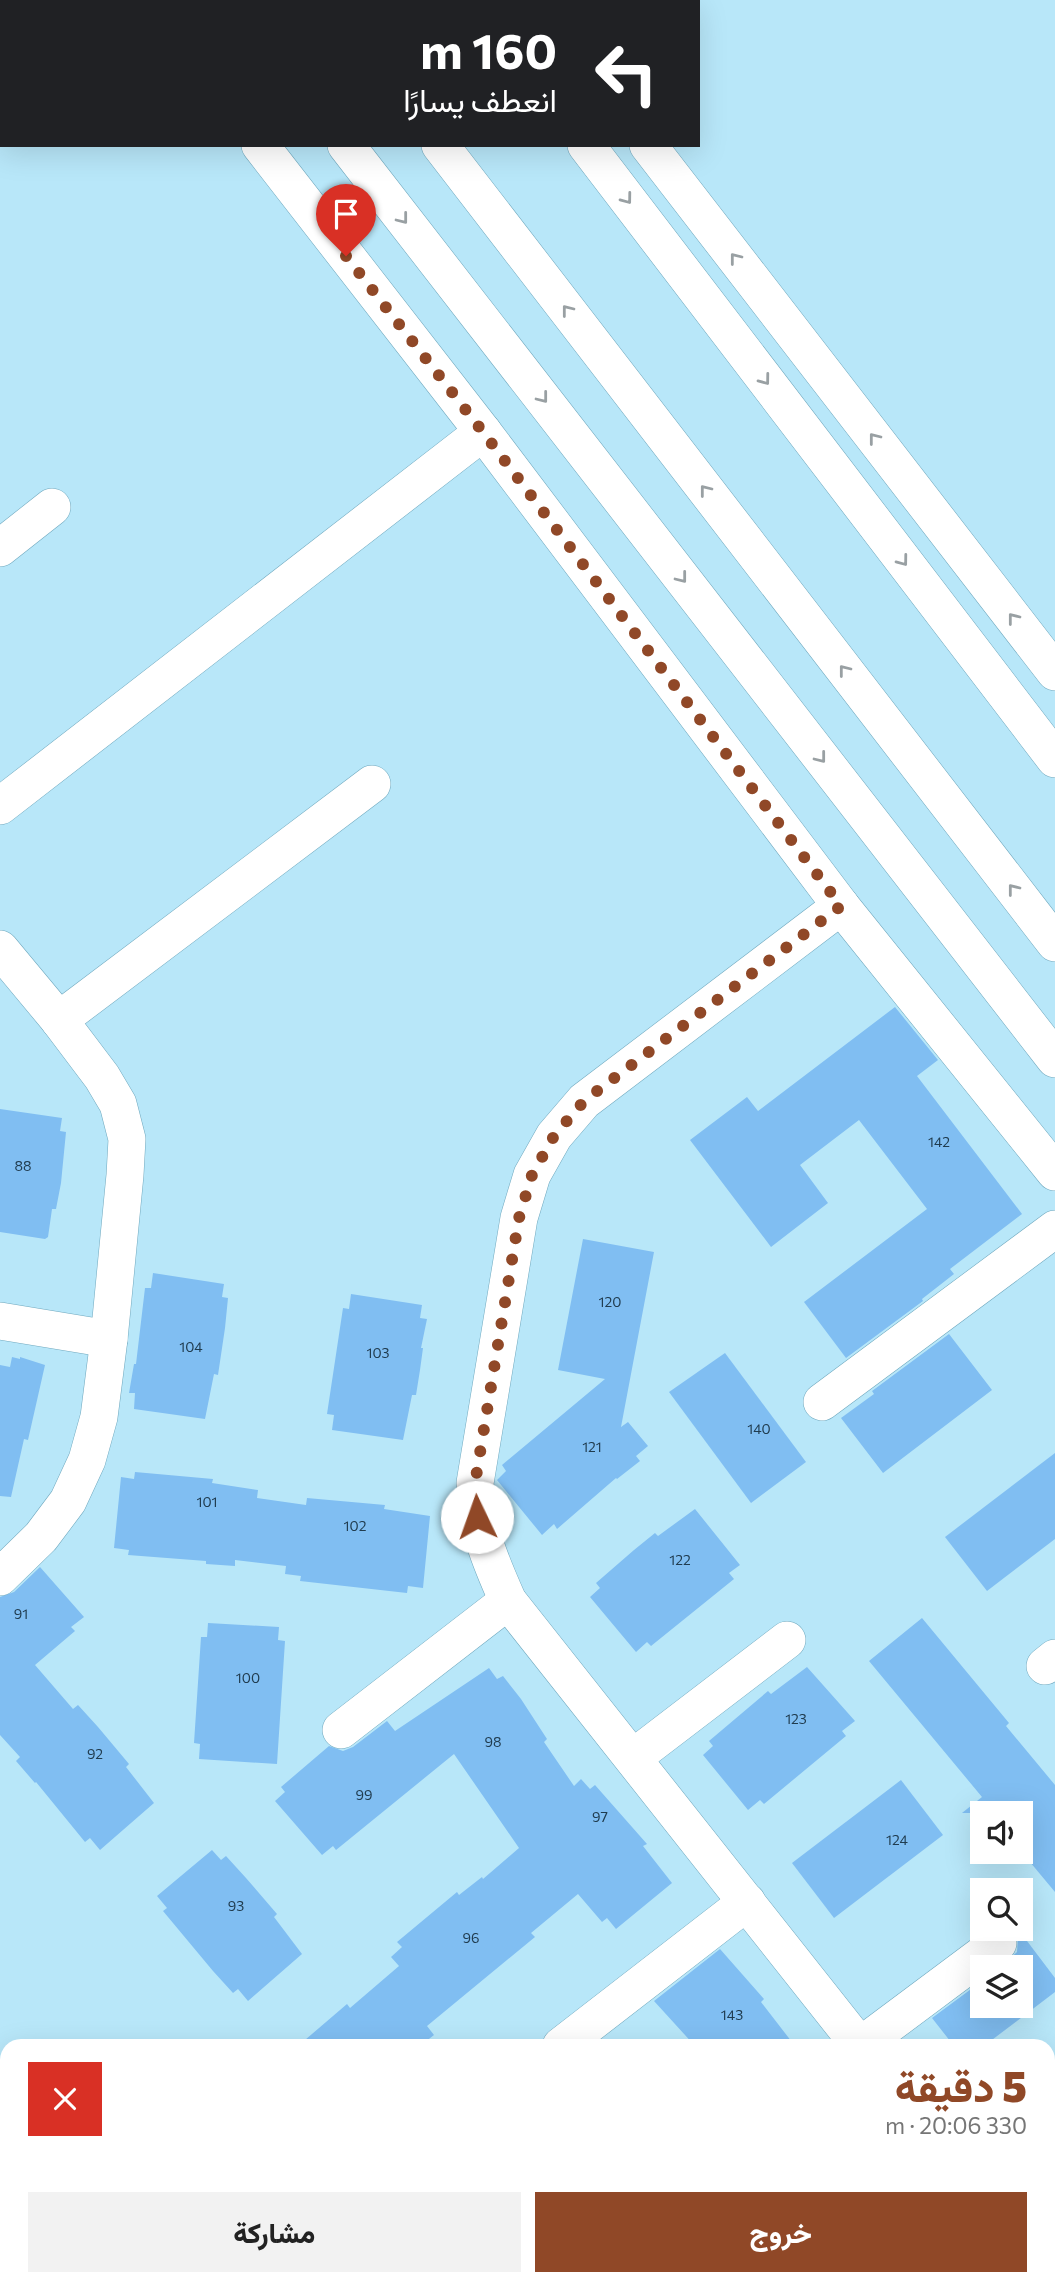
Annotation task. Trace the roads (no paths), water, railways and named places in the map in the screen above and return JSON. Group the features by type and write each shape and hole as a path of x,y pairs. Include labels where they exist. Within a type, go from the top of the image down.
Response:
{"street":[{"path":"262,147 483,432 841,906 1055,1172"},
{"path":"348,147 1055,1059"},
{"path":"442,147 1055,943"},
{"path":"588,147 1055,759"},
{"path":"650,147 1049,665 1001,690"},
{"path":"0,806 483,432"},
{"path":"0,548 52,507"},
{"path":"59,1020 372,784"},
{"path":"841,906 584,1101 554,1136 532,1175 519,1218 475,1483 477,1517 486,1551 508,1601 855,2039"},
{"path":"0,949 59,1020 107,1086 118,1104 127,1139 109,1339 99,1417 87,1460 68,1501 40,1537 0,1577"},
{"path":"822,1402 1055,1228"},
{"path":"0,1321 109,1339"},
{"path":"341,1730 508,1601"},
{"path":"634,1757 787,1640"},
{"path":"570,2039 747,1902"},
{"path":"869,2039 998,1943"}]}
